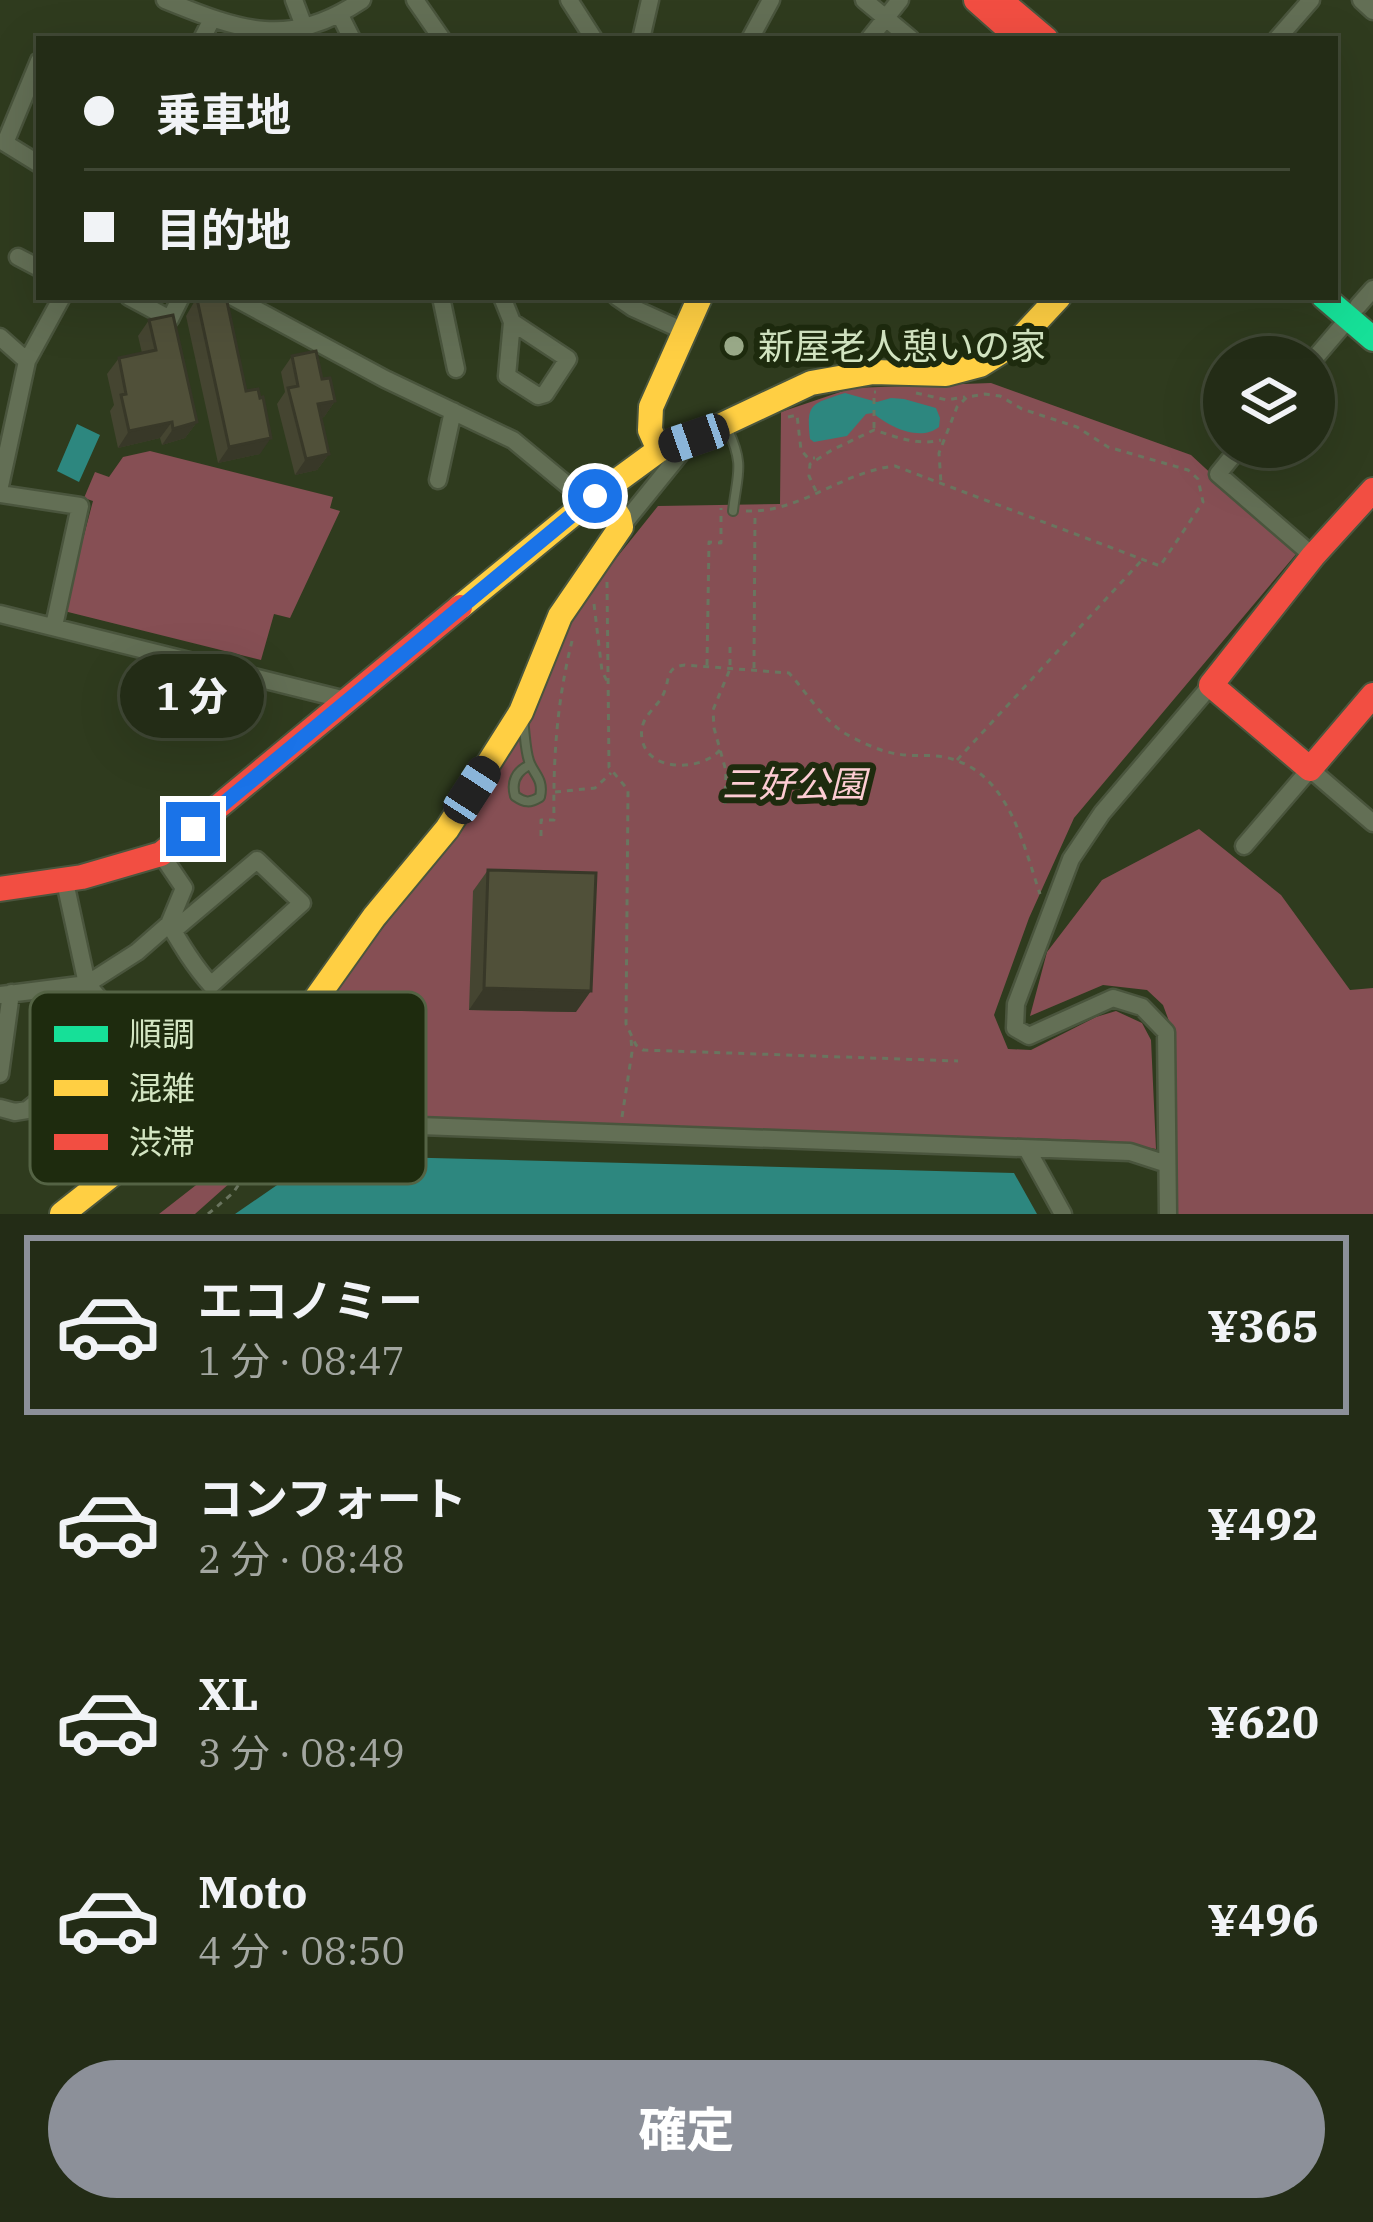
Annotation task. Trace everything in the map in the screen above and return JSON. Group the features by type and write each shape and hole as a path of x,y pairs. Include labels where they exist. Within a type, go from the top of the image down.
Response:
{"street":[{"path":"165,0 212,20 287,32 305,29 362,0"},
{"path":"294,0 305,29"},
{"path":"415,0 440,36"},
{"path":"569,0 592,36"},
{"path":"641,36 650,0"},
{"path":"752,36 771,0"},
{"path":"864,0 908,36"},
{"path":"871,36 900,0"},
{"path":"976,0 1016,14 1042,36"},
{"path":"1280,36 1311,0"},
{"path":"1361,0 1373,11"},
{"path":"340,14 351,36"},
{"path":"204,36 212,20"},
{"path":"36,68 5,143 36,162"},
{"path":"19,257 36,266"},
{"path":"1338,288 1363,308 1373,339"},
{"path":"54,626 80,506 0,490 27,361 60,300"},
{"path":"135,300 170,319 180,300"},
{"path":"238,300 385,380 514,440 619,517 614,537"},
{"path":"442,300 456,369"},
{"path":"503,300 512,322"},
{"path":"621,300 683,331"},
{"path":"659,450 649,419 698,300"},
{"path":"0,889 65,882 161,854 595,496 659,450 823,380 873,372 946,374 980,365 1017,342 1056,300"},
{"path":"1335,337 1363,308"},
{"path":"0,337 27,361"},
{"path":"439,480 453,412"},
{"path":"321,992 374,917 447,829 521,712 560,616 614,537 694,438"},
{"path":"1223,468 1218,474 1313,556"},
{"path":"1168,1214 1166,1032 1142,1007 1113,998 1029,1036 1015,1028 1016,1004 1071,859 1086,836 1313,556 1373,490"},
{"path":"0,614 350,701"},
{"path":"1211,685 1373,823"},
{"path":"1244,846 1373,695"},
{"path":"0,1075 6,994 87,984 171,928 257,860 302,902 211,985 171,928 184,888 161,854"},
{"path":"65,882 87,984 94,992"},
{"path":"0,1108 14,1112 30,1108"},
{"path":"426,1126 1130,1152 1167,1164"},
{"path":"1028,1149 1063,1214"},
{"path":"62,1214 99,1184"}],"lane":[{"path":"725,423 740,472 733,511"},
{"path":"521,712 530,765 543,786 540,797 532,802 515,796 513,787 515,778 530,765"}],"path":[{"path":"874,430 874,392 884,391"},
{"path":"721,510 779,509 873,469 895,466 1160,566 1203,502 1198,479 1188,470 1108,447 1077,427 1022,409 1000,396 947,400 907,391"},
{"path":"941,483 938,453 957,407 967,397"},
{"path":"788,417 797,415 801,450 808,458 817,458"},
{"path":"816,492 810,464 874,430 927,444 943,440"},
{"path":"707,667 709,542 721,543 723,502"},
{"path":"754,670 755,512"},
{"path":"614,537 609,767 628,790 626,1024 632,1052 620,1133"},
{"path":"956,761 1143,559"},
{"path":"586,602 592,601 595,608 602,671 609,684"},
{"path":"541,836 541,820 554,820 557,712 574,630"},
{"path":"725,804 725,771 712,710 730,669 730,645"},
{"path":"720,751 702,764 663,763 646,750 642,741 646,716 664,694 668,672 676,666 789,673 844,733 893,754 956,761 992,783 1022,839 1048,919"},
{"path":"554,792 596,788 613,772"},
{"path":"631,1036 644,1050 958,1061"},
{"path":"208,1214 239,1184"}],"green space":[{"name":"三好公園","path":"991,383 1191,455 1297,553 1074,818 1029,918 994,1015 1008,1049 1031,1050 1116,1011 1142,1023 1151,1040 1156,1149 1110,1141 426,1118 426,992 334,992 435,860 531,721 558,631 658,506 780,504 781,412 852,388"},
{"path":"150,451 333,497 330,508 340,511 290,618 274,614 261,660 64,611 93,501 84,498 95,472 109,477 123,457"},
{"path":"1199,829 1281,895 1350,990 1373,988 1373,1214 1178,1214 1172,1029 1163,1005 1147,990 1103,985 1030,1016 1047,952 1102,880"},
{"path":"197,1184 229,1184 195,1214 159,1214"}],"water":[{"path":"845,393 877,402 904,399 936,408 939,427 914,433 873,413 866,414 847,436 814,442 809,427 813,407"},
{"path":"77,424 100,435 79,482 57,471"},
{"path":"426,1158 1014,1173 1037,1214 235,1214 278,1184 426,1184"}],"building":[{"path":"197,300 227,300 246,391 258,389 263,397 271,438 229,447"},
{"path":"173,315 197,422 173,429 172,422 129,431 119,358 156,350 149,320"},
{"path":"316,351 322,379 330,378 335,401 318,404 329,454 306,459 288,388 298,386 292,356"},
{"path":"488,870 596,873 591,991 484,988"}],"traffic: fast":[{"path":"1328,300 1373,339"}],"traffic: slow":[{"path":"659,450 650,430 651,407 699,300"},
{"path":"460,607 659,450 811,383 873,372 946,374 980,365 1017,342 1056,300"},
{"path":"321,992 374,917 447,829 521,712 560,616 621,527 602,491"},
{"path":"62,1214 100,1184"}],"traffic: jam":[{"path":"976,0 1017,36"},
{"path":"1000,0 1042,36"},
{"path":"1373,490 1313,556 1211,685 1310,769 1373,695"},
{"path":"0,889 82,877 161,854 460,607"}],"place":[{"name":"新屋老人憩いの家","path":"734,346"}],"route":[{"path":"193,829 595,496"}]}
